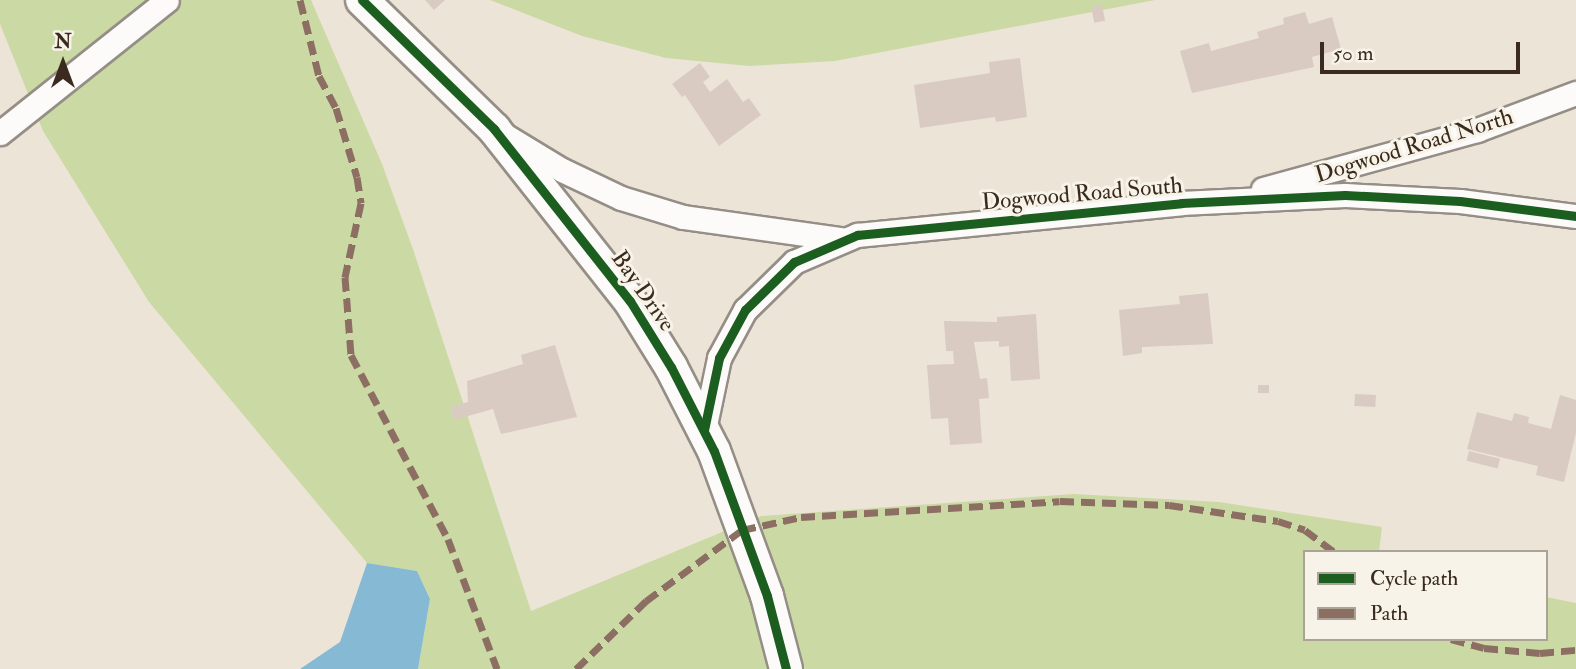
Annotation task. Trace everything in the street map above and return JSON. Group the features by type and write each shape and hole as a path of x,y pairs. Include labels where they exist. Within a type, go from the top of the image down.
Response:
{"street":[{"path":"0,133 167,0"},
{"name":"Bay Drive","path":"362,0 494,129 630,301 704,430 767,596 786,669"},
{"name":"Dogwood Road North","path":"1209,203 1477,130 1576,93"},
{"path":"494,129 574,176 671,214 746,228 844,239"},
{"name":"Dogwood Road South","path":"704,430 719,358 745,310 794,262 844,239 1209,203 1345,195 1460,201 1576,216"}],"green space":[{"path":"0,0 311,0 382,164 414,252 531,611 761,516 1074,494 1219,502 1382,527 1379,550 1303,550 1303,641 1548,641 1548,597 1576,603 1576,669 418,669 430,599 417,571 367,563 149,302 43,131 0,24"},
{"path":"490,0 1155,0 835,61 749,66 666,58 582,36"}],"water":[{"path":"367,563 417,571 430,599 418,669 300,669 340,642"}],"building":[{"path":"425,0 445,0 434,10"},
{"path":"1102,5 1105,21 1094,23 1091,7"},
{"path":"1305,12 1309,24 1332,17 1341,49 1312,57 1314,67 1192,93 1180,51 1209,43 1211,51 1259,38 1257,32 1284,24 1283,18"},
{"path":"1020,58 1027,117 996,122 995,117 920,128 914,85 990,73 989,62"},
{"path":"700,63 710,77 703,82 710,92 727,79 743,102 749,98 761,115 719,146 685,95 682,97 672,84"},
{"path":"1208,293 1213,344 1142,347 1142,353 1123,356 1119,310 1180,304 1179,296"},
{"path":"1036,314 1040,379 1011,381 1009,346 999,347 999,341 974,342 980,379 987,378 989,398 979,399 982,443 950,445 948,418 931,419 927,365 954,364 953,351 946,351 944,321 997,322 997,317"},
{"path":"555,345 577,417 501,434 493,409 454,420 450,407 468,402 467,381 523,364 521,355"},
{"path":"1258,385 1269,385 1269,393 1258,393"},
{"path":"1355,394 1376,395 1375,407 1354,406"},
{"path":"1560,395 1576,400 1576,433 1564,482 1536,475 1538,466 1467,449 1477,412 1512,421 1514,413 1529,417 1528,423 1551,429"},
{"path":"1469,451 1500,459 1498,468 1467,461"}],"marked path":[{"path":"300,0 319,76 336,108 357,177 361,203 345,277 351,355 448,539 497,669"},
{"path":"576,669 646,601 742,530 801,517 1060,501 1169,505 1278,521 1305,530 1331,550"},
{"path":"1458,641 1484,648 1540,653 1576,650"}],"cycle path":[{"path":"362,0 494,129 630,301 671,367 714,451 767,596 786,669"},
{"path":"704,430 719,358 745,310 794,262 857,235 1181,203 1345,195 1460,201 1576,216"}]}
